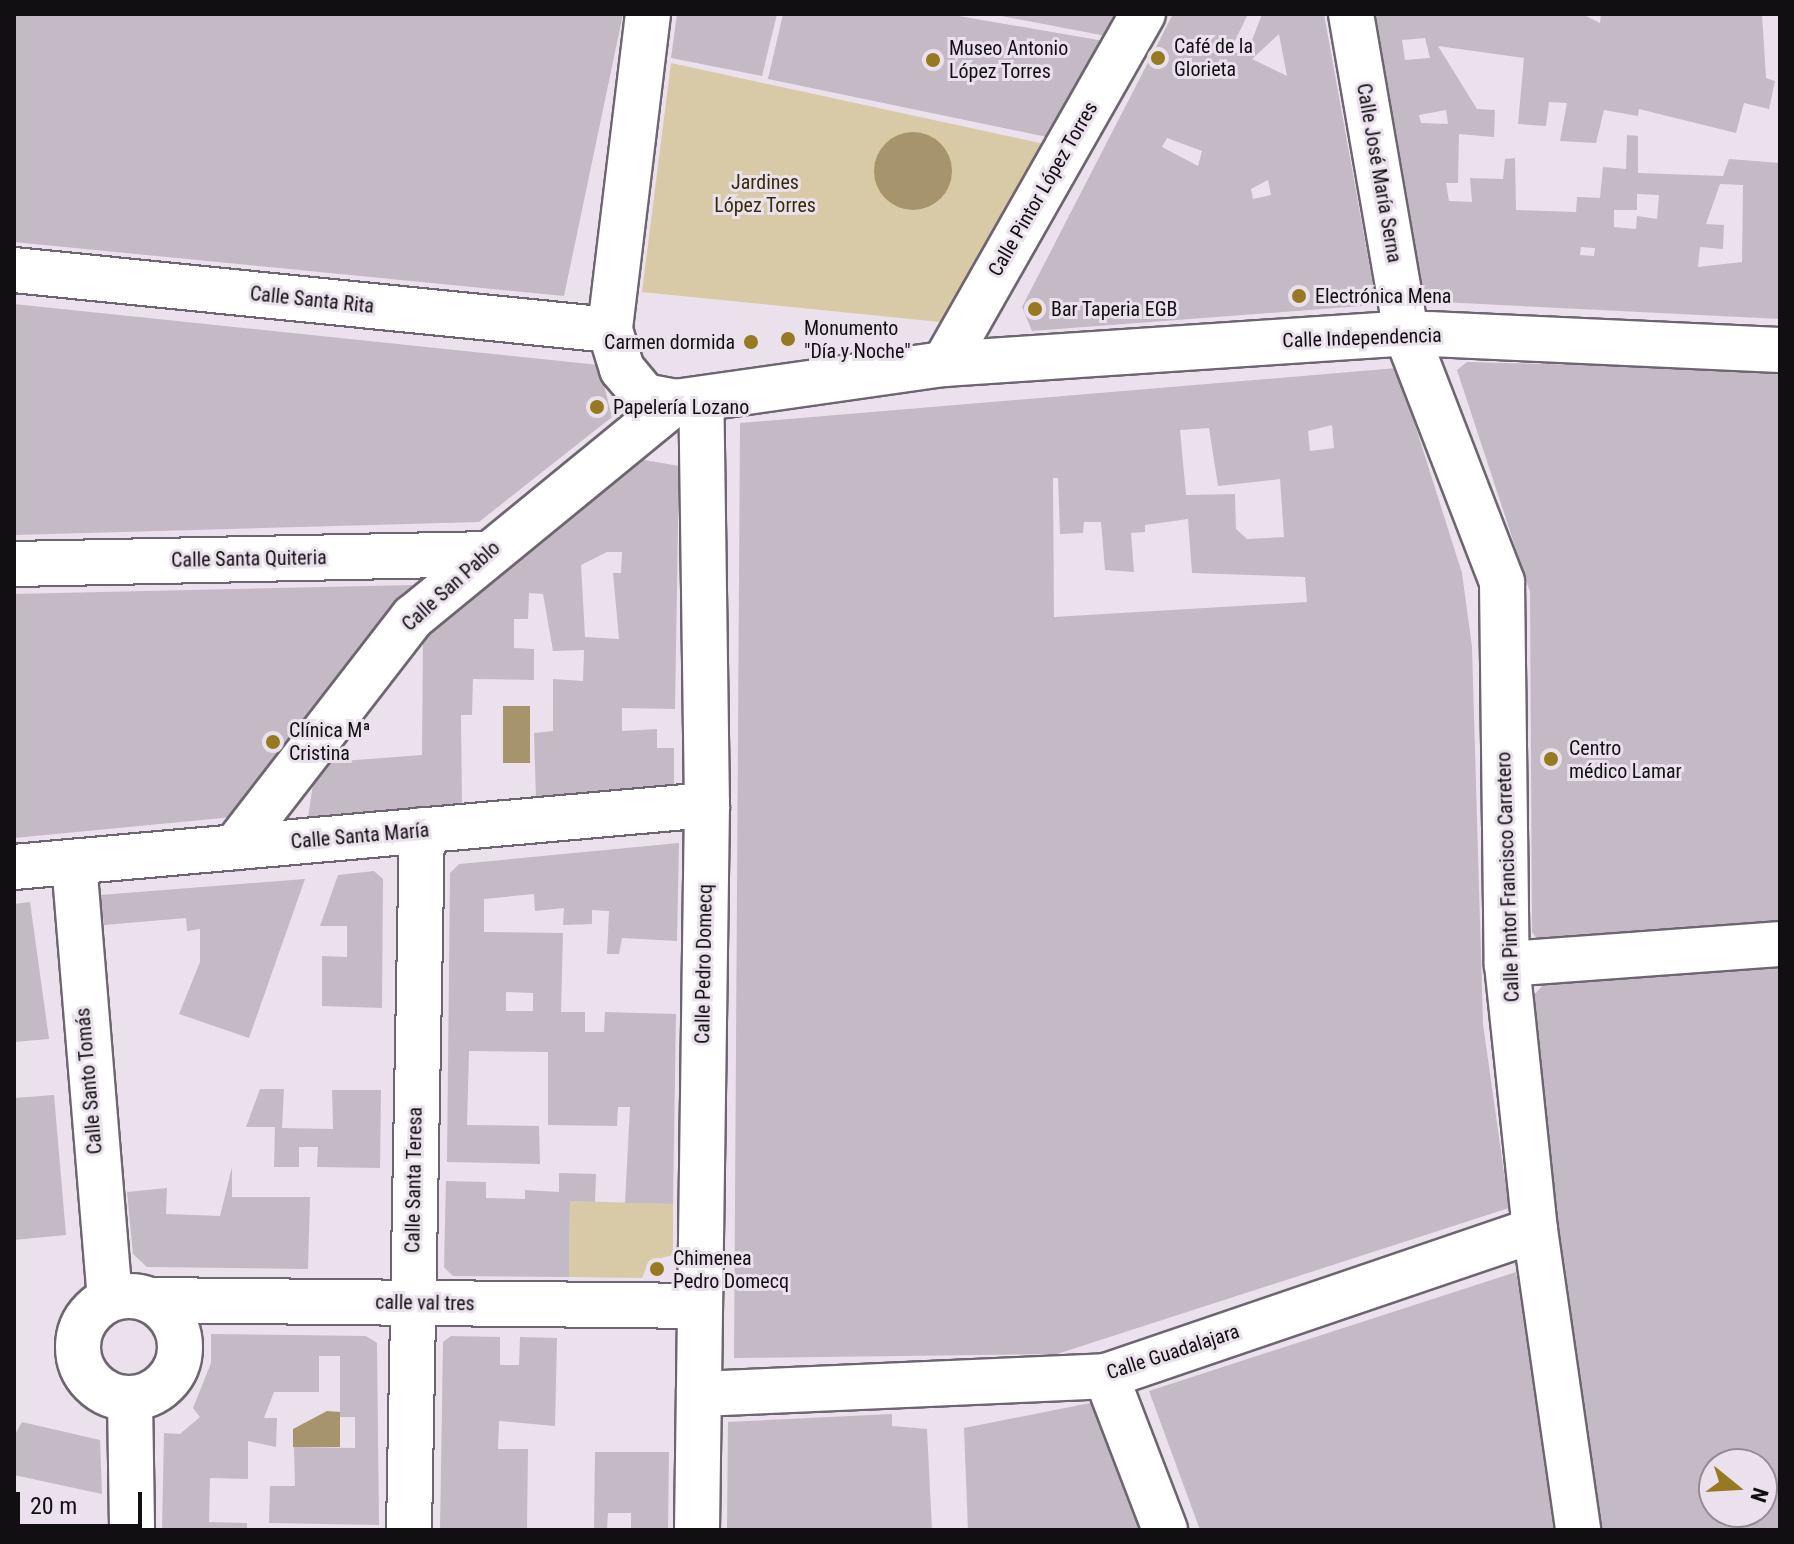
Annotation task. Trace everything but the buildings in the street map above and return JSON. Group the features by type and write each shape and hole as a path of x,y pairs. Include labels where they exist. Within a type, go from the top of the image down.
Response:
{"street":[{"path":"648,14 610,330 622,369 645,396 688,400"},
{"name":"Calle Pintor López Torres","path":"944,364 1143,14"},
{"name":"Calle José María Serna","path":"1351,14 1406,333"},
{"name":"Calle Santa Rita","path":"14,270 610,330"},
{"name":"Calle Independencia","path":"688,400 944,364 1406,333 1780,350"},
{"name":"Calle Pintor Francisco Carretero","path":"1406,333 1502,582 1507,964 1535,1230 1578,1530"},
{"name":"Calle San Pablo","path":"235,847 413,617 484,554 688,400"},
{"name":"Calle Pedro Domecq","path":"688,400 707,805 697,1530"},
{"name":"Calle Santa Quiteria","path":"14,564 484,554"},
{"name":"Calle Santa María","path":"14,867 707,805"},
{"name":"Calle Santa Teresa","path":"409,1530 422,830"},
{"name":"Calle Santo Tomás","path":"74,862 130,1299"},
{"path":"1507,964 1780,944"},
{"name":"Calle Guadalajara","path":"699,1394 1106,1376 1535,1230"},
{"path":"130,1299 178,1329 179,1362 160,1388 130,1399 100,1389 81,1365 86,1319 130,1299"},
{"name":"calle val tres","path":"130,1299 700,1306"},
{"path":"1106,1376 1165,1530"},
{"path":"130,1399 132,1530"}],"green space":[{"name":"Jardines López Torres","path":"671,63 1049,145 940,322 642,292"},
{"path":"570,1201 673,1204 673,1255 649,1261 642,1278 569,1277"}],"shaded area":[{"path":"905,132 921,132 935,138 946,149 952,171 946,193 935,204 921,210 905,210 891,204 880,193 874,179 874,163 880,149 891,138"},
{"path":"503,706 530,706 530,763 503,763"},
{"path":"327,1411 340,1412 340,1447 293,1447 293,1429"}],"place":[{"name":"Café de la Glorieta","path":"1158,58"},
{"name":"Museo Antonio López Torres","path":"933,60"},
{"name":"Electrónica Mena","path":"1299,296"},
{"name":"Bar Taperia EGB","path":"1035,309"},
{"name":"Monumento \"Día y Noche\"","path":"788,339"},
{"name":"Carmen dormida","path":"751,342"},
{"name":"Papelería Lozano","path":"597,407"},
{"name":"Clínica Mª Cristina","path":"273,742"},
{"name":"Centro médico Lamar","path":"1551,759"},
{"name":"Chimenea Pedro Domecq","path":"657,1269"}]}
